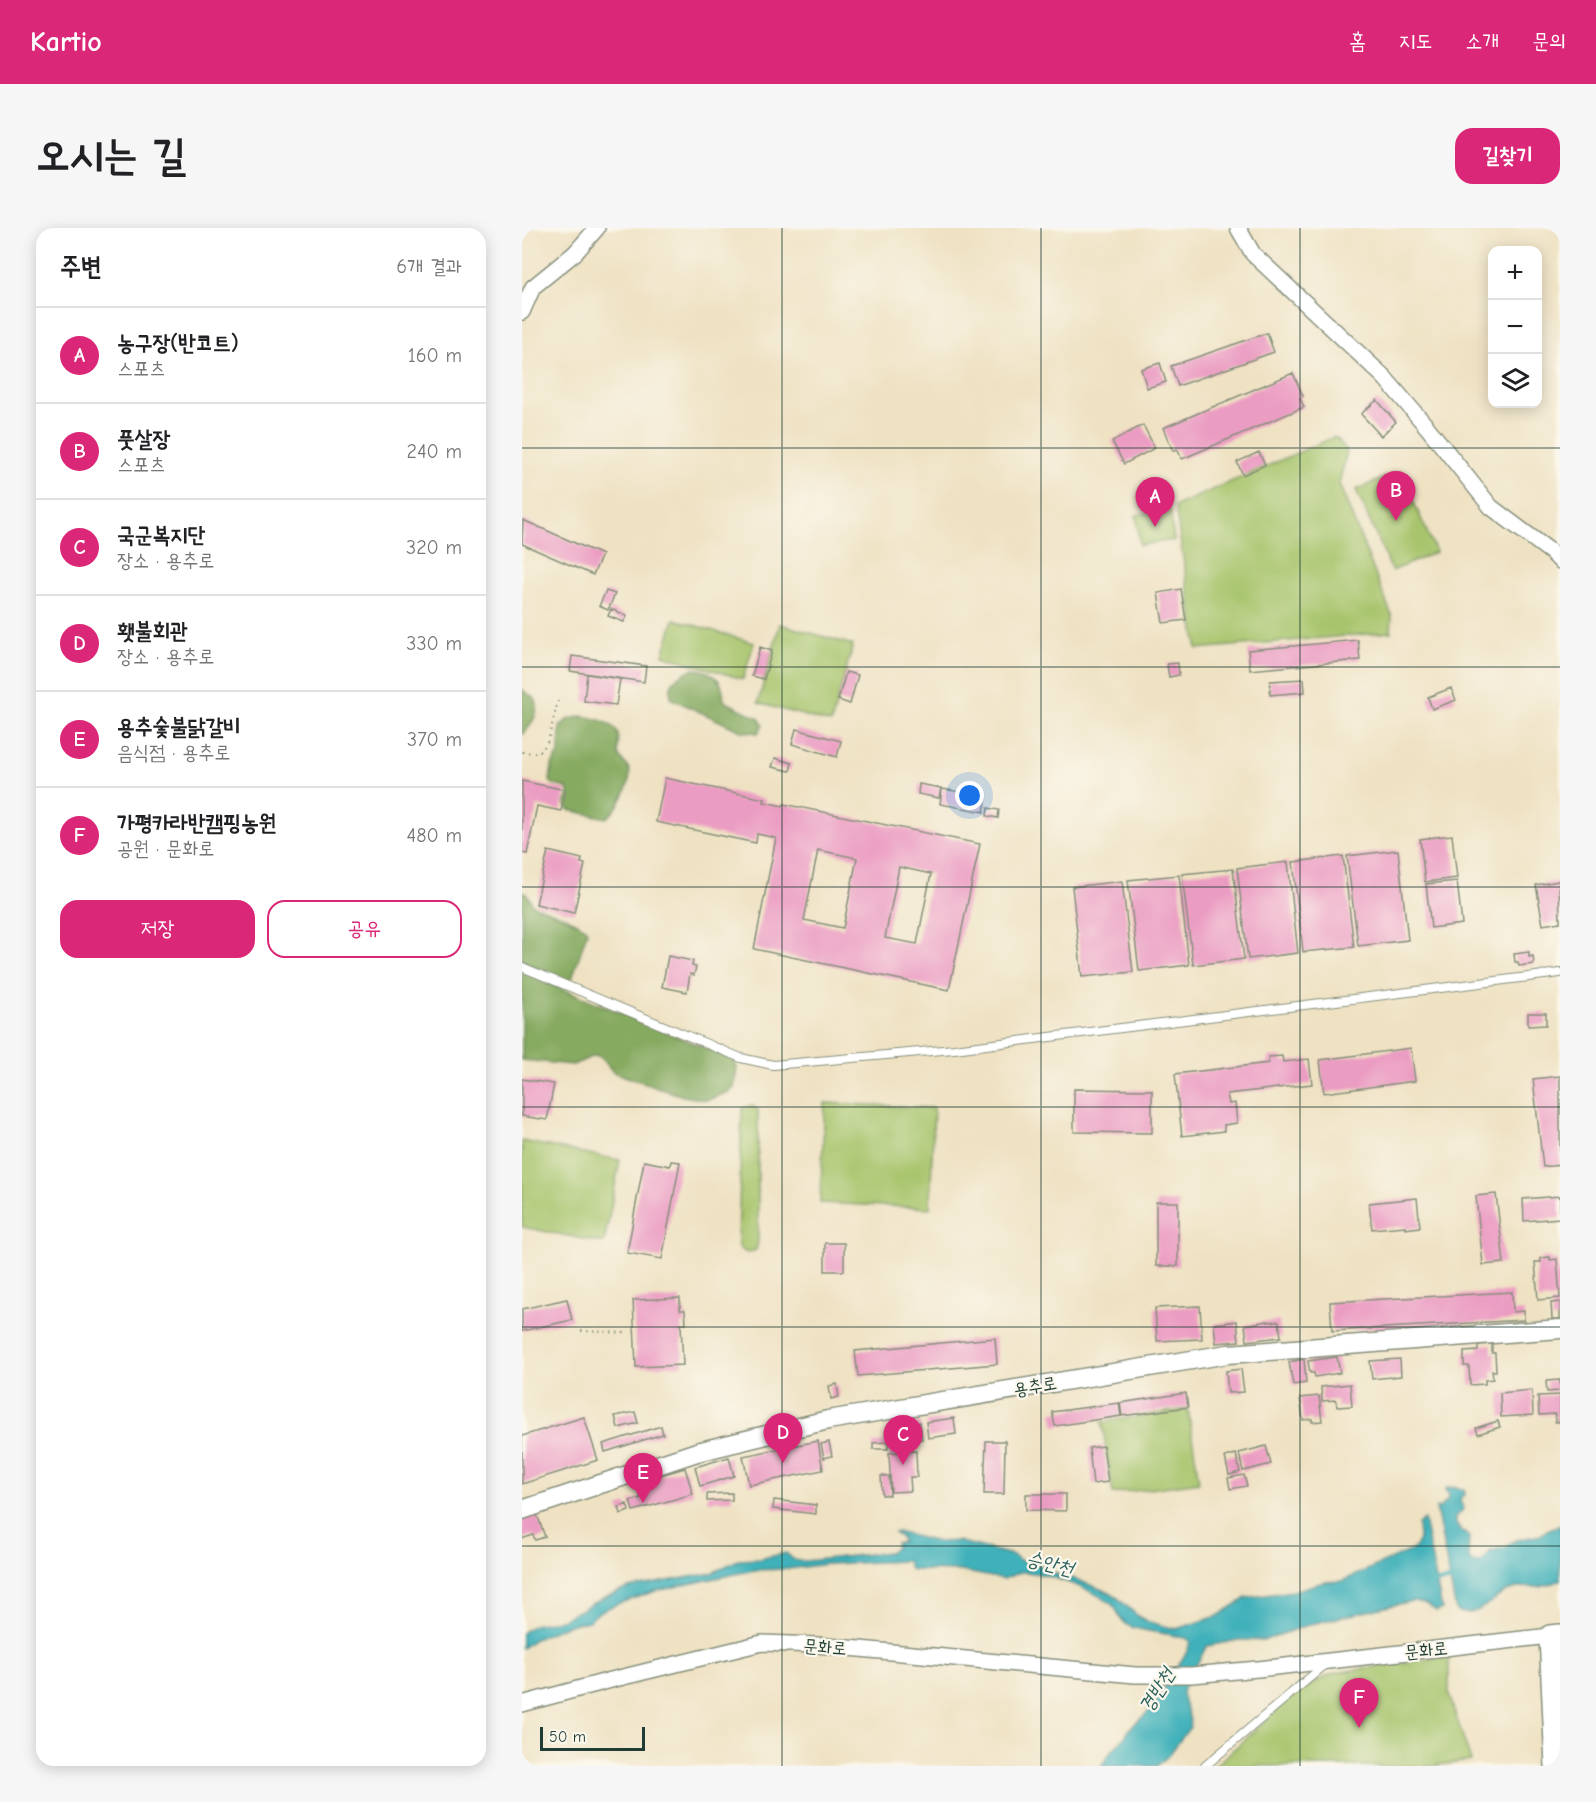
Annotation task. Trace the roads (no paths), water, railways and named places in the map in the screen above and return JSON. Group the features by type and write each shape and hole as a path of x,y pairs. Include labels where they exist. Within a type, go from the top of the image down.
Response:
{"main road":[{"name":"문화로","path":"1555,1636 1556,1766"},
{"path":"1556,1743 1560,1719"}],"street":[{"path":"522,312 533,287 575,253 597,228"},
{"path":"1238,228 1253,254 1384,377 1491,507 1560,561"},
{"name":"용추로","path":"522,1510 697,1452 828,1420 1228,1354 1560,1329"},
{"name":"문화로","path":"522,1704 762,1643 817,1645 1135,1675 1192,1675 1303,1665 1555,1636"}],"lane":[{"path":"522,967 741,1058 773,1065 954,1050 1560,973"},
{"path":"1205,1766 1328,1662"}],"water":[{"path":"1456,1487 1464,1490 1465,1494 1460,1501 1464,1509 1455,1517 1455,1520 1459,1528 1469,1537 1468,1554 1471,1562 1480,1563 1491,1551 1506,1547 1516,1540 1541,1535 1560,1525 1560,1580 1546,1586 1510,1590 1477,1611 1463,1613 1456,1611 1436,1508 1440,1508 1448,1499 1449,1494 1446,1488"},
{"path":"1424,1520 1442,1609 1436,1611 1428,1605 1412,1601 1311,1624 1265,1640 1239,1640 1207,1646 1182,1691 1190,1718 1190,1727 1169,1755 1157,1766 1101,1766 1131,1727 1161,1696 1188,1650 1190,1641 1129,1626 1125,1624 1115,1608 1101,1597 1067,1582 1043,1575 1020,1572 1002,1579 961,1571 913,1570 910,1569 907,1561 754,1570 656,1591 617,1604 599,1612 589,1621 568,1625 535,1639 522,1648 522,1633 533,1625 561,1620 628,1588 712,1573 738,1560 759,1559 786,1553 793,1559 805,1561 889,1552 896,1548 896,1543 902,1542 902,1538 894,1533 897,1532 938,1542 957,1541 1013,1555 1023,1562 1039,1565 1060,1576 1072,1578 1108,1592 1139,1617 1176,1629 1218,1616 1246,1598 1293,1591 1324,1582 1342,1581 1414,1549 1419,1539 1418,1524"}],"waterway":[{"name":"승안천","path":"1432,1583 1453,1580"}],"place":[{"name":"풋살장","path":"1396,521"},
{"name":"농구장(반코트)","path":"1155,527"},
{"name":"횃불회관","path":"783,1463"},
{"name":"국군복지단","path":"903,1465"},
{"name":"용추숯불닭갈비","path":"643,1503"},
{"name":"가평카라반캠핑농원","path":"1359,1728"}],"water label":[{"name":"경반천","path":"1156,1690"}]}
